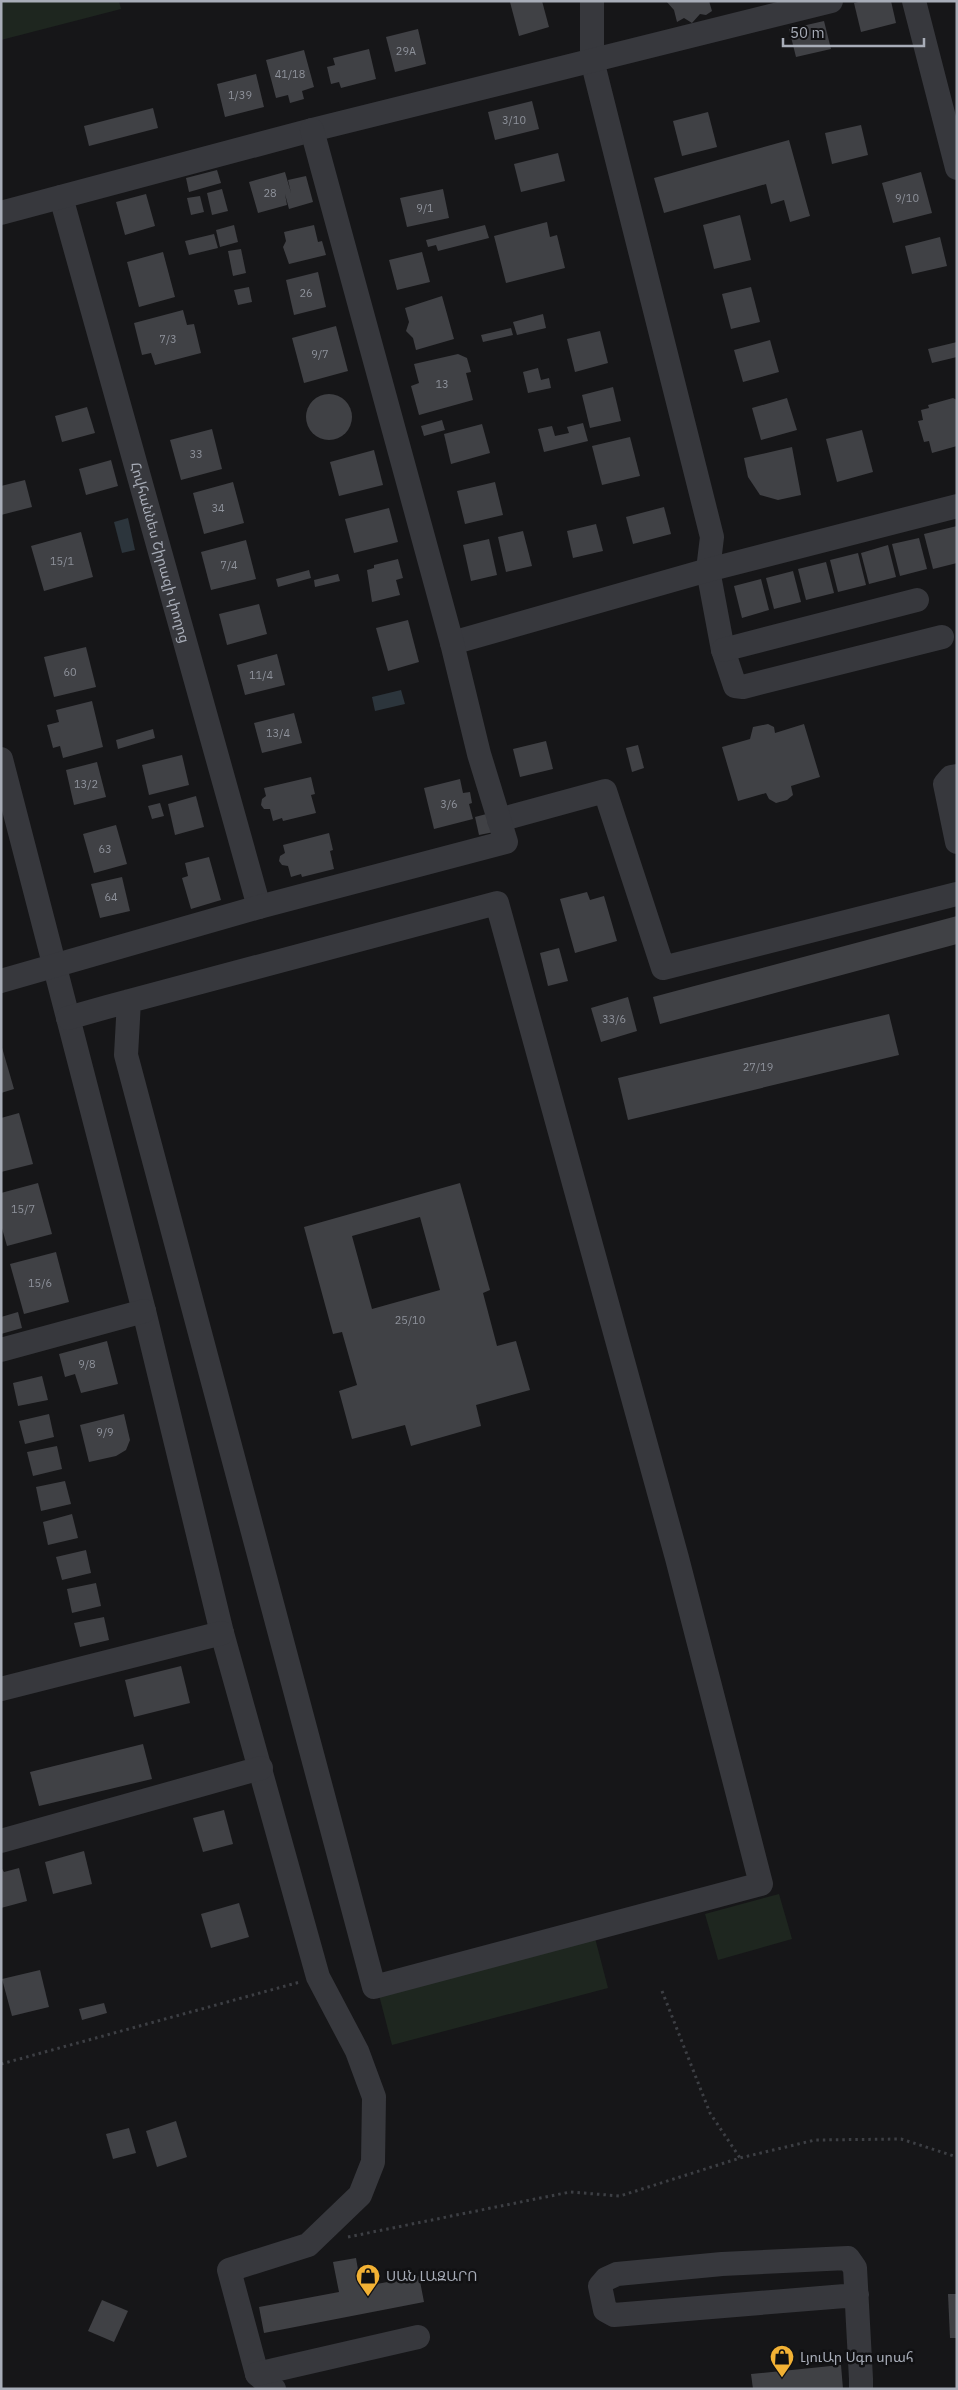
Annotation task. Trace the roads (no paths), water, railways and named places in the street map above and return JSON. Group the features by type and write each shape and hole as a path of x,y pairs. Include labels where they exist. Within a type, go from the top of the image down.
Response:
{"street":[{"path":"592,1 592,60 712,537 708,570 723,650 735,686 743,687 942,637"},
{"path":"1,213 312,130 831,1"},
{"path":"914,1 957,168"},
{"path":"1,981 259,908 506,842 479,754 452,643 312,130"},
{"name":"Հովհաննես Շիրազի փողոց","path":"62,197 259,908"},
{"path":"452,643 708,570 957,506"},
{"path":"723,650 916,600"},
{"path":"3,771 144,1311 222,1633 318,1977 357,2051 374,2097 373,2162 360,2195 308,2245 229,2270 266,2381 418,2337"},
{"path":"957,776 951,777 944,784 957,842"},
{"path":"499,820 606,791 662,968 957,894"},
{"path":"68,1018 128,1001 497,903 675,1548 761,1884 374,1988 126,1055 128,1001"},
{"path":"1,1350 144,1311"},
{"path":"1,1689 222,1633"},
{"path":"1,1841 261,1768"},
{"path":"857,2295 614,2315 605,2310 600,2286 606,2279 617,2274 844,2256 848,2258 855,2268 857,2295 861,2389"}],"place":[{"name":"ՍԱՆ ԼԱԶԱՐՈ","path":"368,2297"},
{"name":"ԼյուԱր Սգո սրահ","path":"782,2378"}]}
